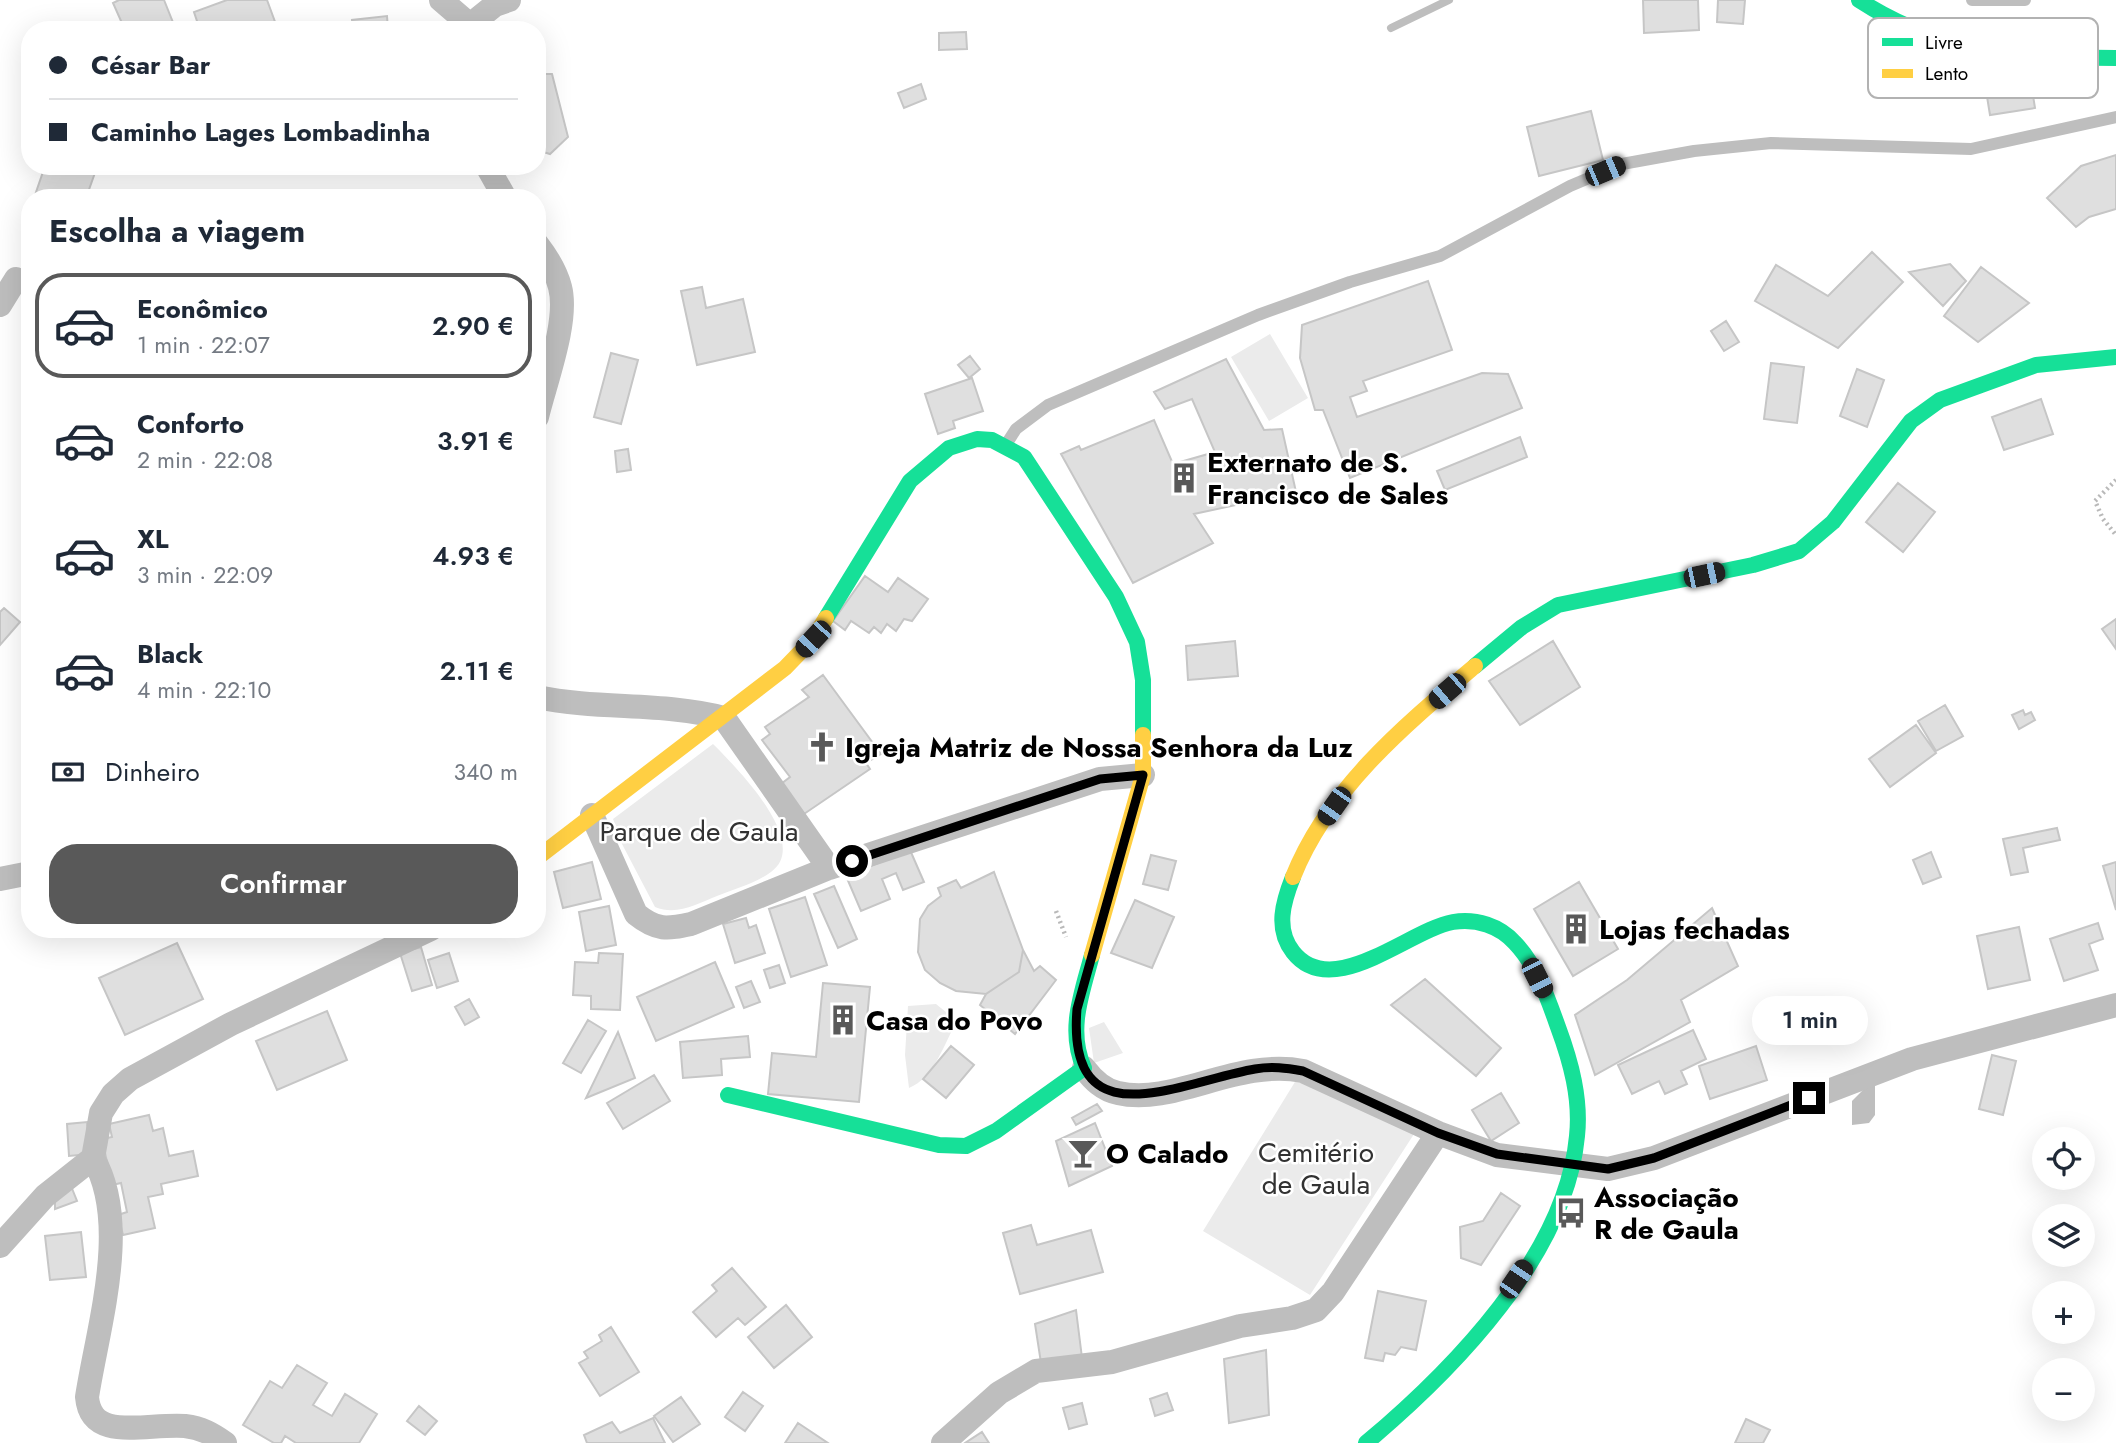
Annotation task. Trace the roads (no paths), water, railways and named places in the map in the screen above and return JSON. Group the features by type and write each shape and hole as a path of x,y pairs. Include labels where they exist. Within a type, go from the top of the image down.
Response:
{"main road":[{"path":"1859,0 1888,18"},
{"path":"2098,57 2116,58"},
{"path":"1366,1443 1426,1392 1490,1317 1541,1241 1572,1166 1578,1114 1572,1072 1559,1027 1529,962 1515,942 1498,928 1477,921 1455,921 1357,963 1332,969 1307,965 1290,950 1281,925 1290,880 1307,843 1347,787 1410,723 1522,627 1558,605 1753,565 1799,551 1833,522 1911,421 1940,400 2036,365 2116,357"},
{"path":"546,851 724,718 785,668 813,639 910,481 931,459 958,443 985,438 1007,444 1024,457 1116,597 1137,642 1143,680 1143,775 1077,1009 1077,1054 1084,1068 996,1131 966,1146 939,1144 728,1095"}],"street":[{"path":"441,0 462,21"},
{"path":"477,21 495,5 509,0"},
{"path":"546,256 561,288 562,310 546,378"},
{"path":"0,305 16,279"},
{"path":"546,699 572,704 698,711 724,718 829,869"},
{"path":"592,815 636,914 650,926 669,929 691,924 829,869 1100,779 1143,775"},
{"path":"0,878 21,874"},
{"path":"225,1443 206,1430 183,1426 120,1439 104,1435 93,1426 88,1415 87,1397 112,1242 109,1210 93,1158 101,1113 113,1094 130,1079 231,1024 412,938"},
{"path":"1084,1068 1096,1083 1115,1093 1142,1096 1255,1069 1291,1069 1372,1101 1438,1133 1497,1154 1608,1169 1654,1158 1912,1059 2116,1005"},
{"path":"943,1443 999,1393 1036,1371 1112,1362 1240,1326 1292,1318 1316,1310 1333,1292 1438,1133"},
{"path":"0,1246 45,1196 93,1158"}],"lane":[{"path":"1972,0 2025,0"},
{"path":"1007,444 1016,429 1048,405 1258,315 1350,282 1440,256 1497,228 1570,186 1622,164 1694,151 1772,143 1971,149 2116,117"}],"waterway":[{"path":"1391,28 1449,0"}],"place":[{"name":"Externato de S. Francisco de Sales","path":"1184,478"},
{"name":"Igreja Matriz de Nossa Senhora da Luz","path":"822,747"},
{"name":"Lojas fechadas","path":"1576,929"},
{"name":"Casa do Povo","path":"843,1020"},
{"name":"O Calado","path":"1083,1153"},
{"name":"Associação R de Gaula","path":"1571,1213"}],"park label":[{"name":"Parque de Gaula","path":"699,831"},
{"name":"Cemitério de Gaula","path":"1316,1168"}]}
